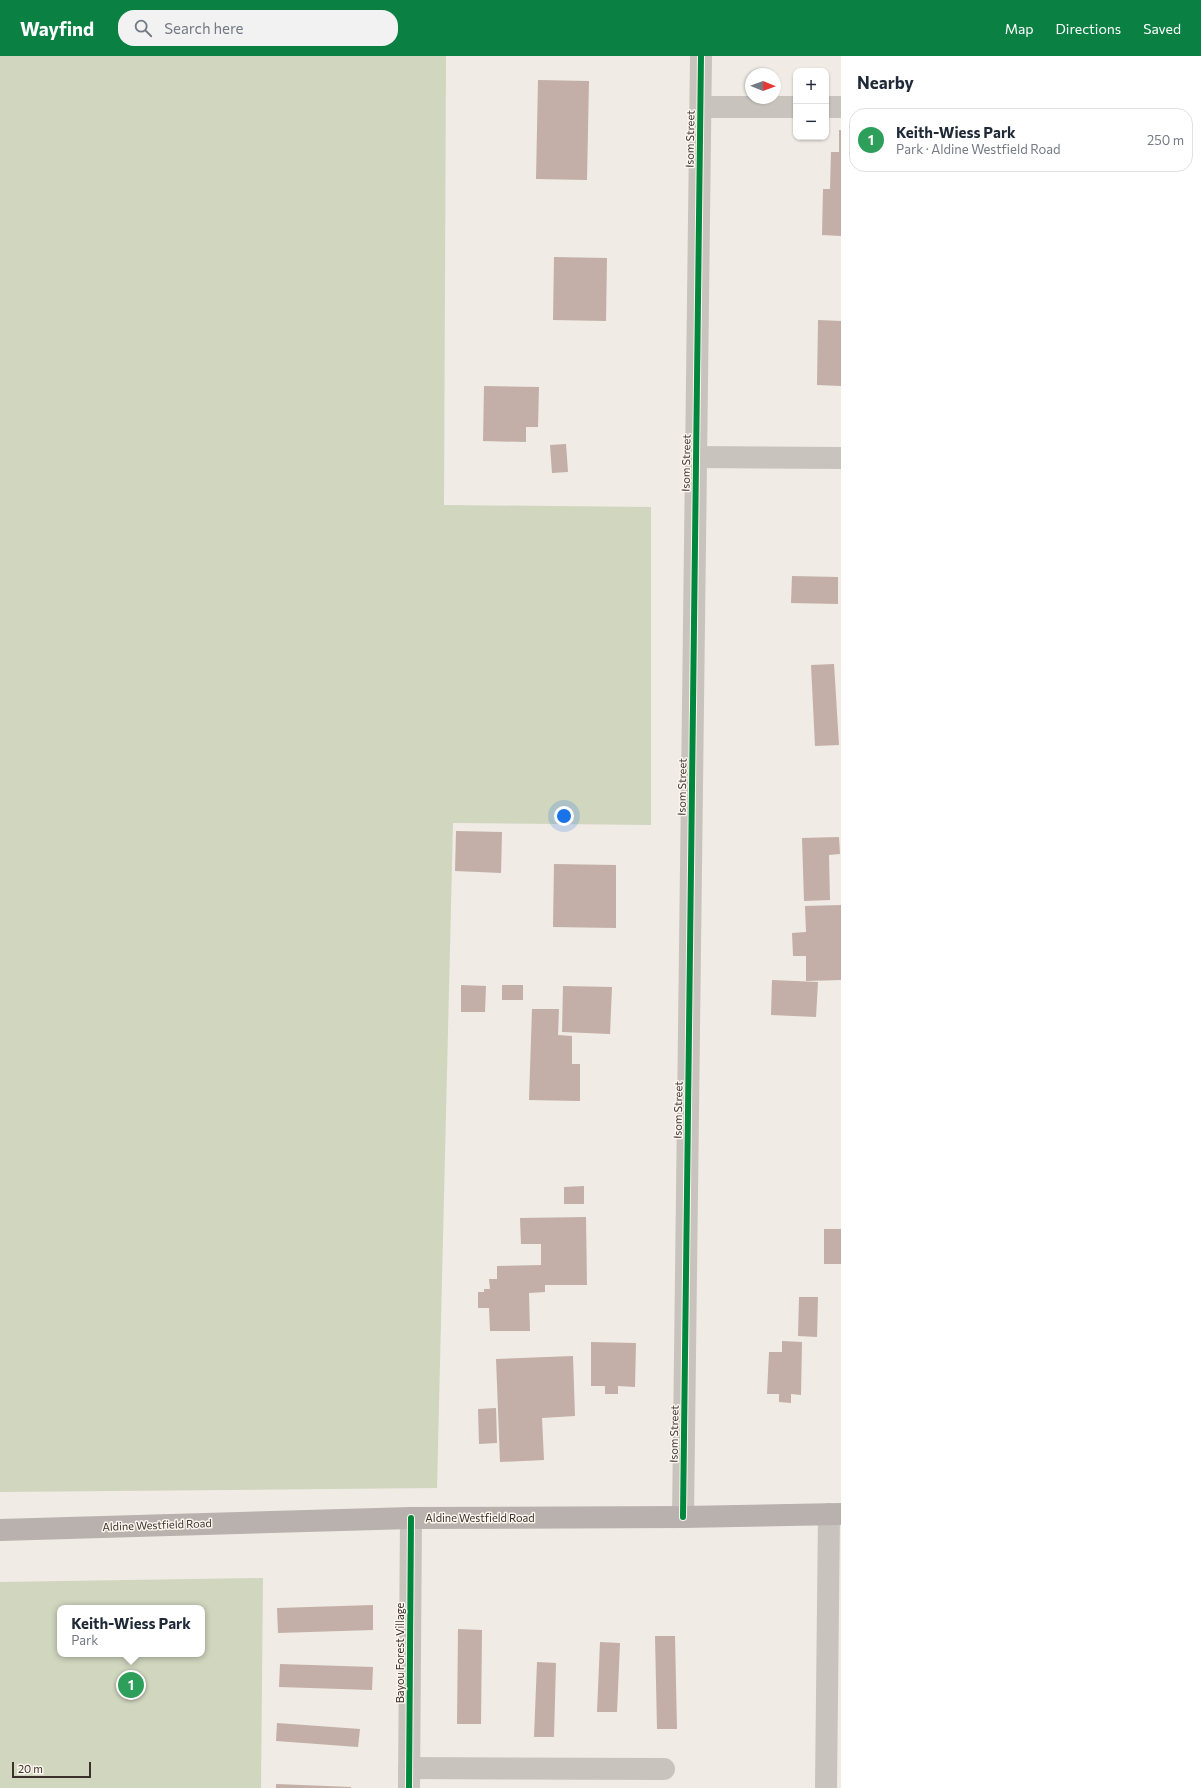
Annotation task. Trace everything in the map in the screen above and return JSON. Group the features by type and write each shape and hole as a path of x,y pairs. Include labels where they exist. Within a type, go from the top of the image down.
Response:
{"main road":[{"name":"Aldine Westfield Road","path":"0,1530 411,1518 683,1517 835,1514"}],"street":[{"name":"Isom Street","path":"683,1517 701,56"},
{"path":"701,107 793,107"},
{"path":"829,107 841,107"},
{"path":"696,457 841,458"},
{"path":"826,1788 835,1514"},
{"name":"Bayou Forest Village","path":"409,1778 411,1518"},
{"path":"409,1778 664,1769"}],"green space":[{"path":"0,56 446,56 444,505 651,507 651,825 453,823 437,1488 0,1492"},
{"path":"263,1578 261,1788 0,1788 0,1582"}],"building":[{"path":"538,80 589,81 587,180 536,179"},
{"path":"839,130 841,130 841,236 822,235 823,189 830,189 831,152 839,152"},
{"path":"554,257 607,258 606,321 553,320"},
{"path":"818,320 841,321 841,386 817,385"},
{"path":"484,386 539,387 538,427 526,427 526,442 483,441"},
{"path":"566,444 568,472 552,473 550,445"},
{"path":"792,576 838,577 838,604 791,603"},
{"path":"834,664 839,745 815,746 811,665"},
{"path":"456,831 502,832 501,873 455,871"},
{"path":"839,837 840,854 829,855 830,900 804,901 802,838"},
{"path":"554,864 616,865 616,928 553,927"},
{"path":"841,905 841,980 806,981 806,956 793,956 792,933 806,932 805,906"},
{"path":"772,980 818,982 816,1017 771,1015"},
{"path":"461,985 486,986 485,1012 461,1012"},
{"path":"502,985 523,985 523,1000 502,1000"},
{"path":"563,986 612,987 610,1034 562,1032"},
{"path":"532,1009 559,1009 558,1035 572,1036 572,1064 580,1064 580,1101 529,1100"},
{"path":"584,1186 584,1204 564,1204 564,1187"},
{"path":"586,1217 587,1285 545,1285 545,1292 529,1293 530,1331 490,1331 489,1308 478,1308 478,1292 484,1292 484,1289 490,1289 489,1279 497,1279 497,1266 541,1265 541,1244 521,1244 520,1218"},
{"path":"824,1229 841,1229 841,1264 824,1264"},
{"path":"799,1297 818,1297 817,1337 798,1336"},
{"path":"782,1341 802,1342 801,1395 791,1394 791,1403 779,1402 779,1394 767,1394 769,1352 782,1352"},
{"path":"591,1342 636,1343 635,1387 618,1386 618,1394 605,1394 605,1386 591,1386"},
{"path":"573,1356 575,1416 542,1418 544,1460 500,1462 496,1359"},
{"path":"496,1408 497,1443 479,1444 478,1409"},
{"path":"373,1605 373,1630 278,1633 277,1608"},
{"path":"458,1629 482,1630 481,1724 457,1724"},
{"path":"655,1636 675,1636 677,1729 657,1729"},
{"path":"600,1642 620,1643 617,1712 597,1712"},
{"path":"537,1662 556,1663 554,1737 534,1737"},
{"path":"280,1664 373,1667 372,1690 279,1687"},
{"path":"277,1723 360,1729 358,1747 276,1741"},
{"path":"276,1784 351,1787 351,1788 276,1788"}],"cycle path":[{"path":"683,1517 701,56"},
{"path":"409,1788 411,1518"}],"place":[{"name":"Keith-Wiess Park","path":"131,1685"}]}
